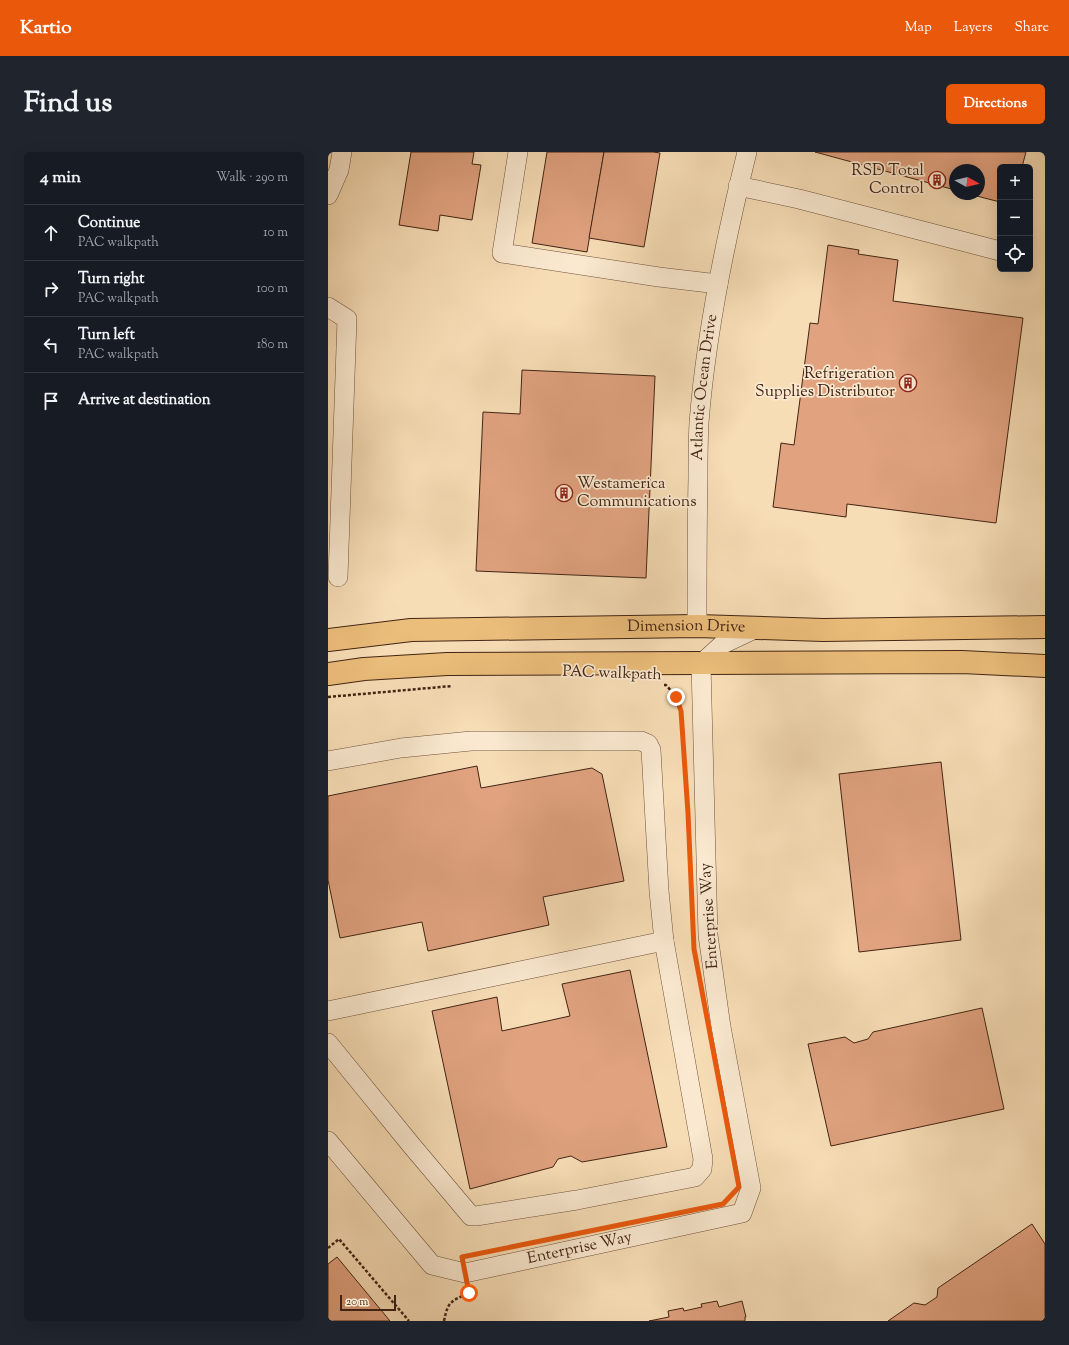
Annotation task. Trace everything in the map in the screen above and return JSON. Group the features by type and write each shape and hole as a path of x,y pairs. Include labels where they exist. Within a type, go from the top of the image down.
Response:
{"main road":[{"name":"Dimension Drive","path":"328,640 411,630 697,626 878,629 1045,627"},
{"path":"328,674 364,669 447,664 962,662 1045,666"}],"street":[{"path":"328,195 339,170 342,152"},
{"path":"518,152 502,254 718,284"},
{"name":"Atlantic Ocean Drive","path":"697,626 699,424 708,342 722,257 747,152"},
{"path":"738,186 997,250"},
{"path":"328,307 347,319 338,577"},
{"path":"701,664 723,644 757,628"},
{"name":"Enterprise Way","path":"328,1141 432,1265 465,1273 742,1213 751,1188 722,1027 708,935 701,664"},
{"path":"328,761 401,748 471,741 641,741 648,744 651,750 659,891 664,941 703,1159 702,1169 696,1176 577,1200 471,1216 328,1043"},
{"path":"328,1011 664,941"}],"path":[{"name":"PAC walkpath","path":"658,685 666,685 676,697 681,711 682,726"},
{"path":"328,697 452,686"},
{"path":"328,1248 339,1239 410,1321"},
{"path":"444,1321 446,1310 451,1301 469,1293 465,1273"}],"building":[{"path":"411,152 474,152 472,164 481,165 472,220 440,215 438,231 399,225"},
{"path":"547,152 604,152 587,252 532,243"},
{"path":"604,152 660,153 644,247 589,238"},
{"name":"RSD Total Control","path":"815,152 1026,152 1023,164 997,164 997,201 985,198 985,164 949,164 949,188"},
{"name":"Refrigeration Supplies Distributor","path":"828,245 859,250 858,254 898,260 893,301 1023,318 996,523 847,504 846,517 773,507 781,443 794,445 810,323 818,324"},
{"name":"Westamerica Communications","path":"522,370 655,376 646,578 476,571 483,412 520,414"},
{"path":"941,762 961,940 859,952 839,774"},
{"path":"477,766 481,788 592,768 602,774 624,881 543,897 549,925 428,951 422,922 340,938 328,880 328,796"},
{"path":"630,970 667,1147 582,1162 571,1156 558,1159 553,1167 470,1189 432,1011 497,997 502,1031 570,1016 562,984"},
{"path":"982,1008 1004,1109 831,1146 808,1044 845,1037 854,1043 868,1039 873,1032"},
{"path":"1032,1224 1045,1244 1045,1321 888,1321 914,1303 925,1305 937,1297 938,1288"},
{"path":"337,1257 390,1321 328,1321 328,1264"},
{"path":"717,1301 719,1307 742,1301 746,1317 745,1321 649,1321 669,1317 668,1311 683,1308 684,1311 702,1307 701,1304"}],"place":[{"name":"RSD Total Control","path":"937,180"},
{"name":"Refrigeration Supplies Distributor","path":"908,383"},
{"name":"Westamerica Communications","path":"564,493"}],"route":[{"path":"469,1293 462,1257 723,1204 739,1187 694,949 688,813 681,711 676,697"}]}
